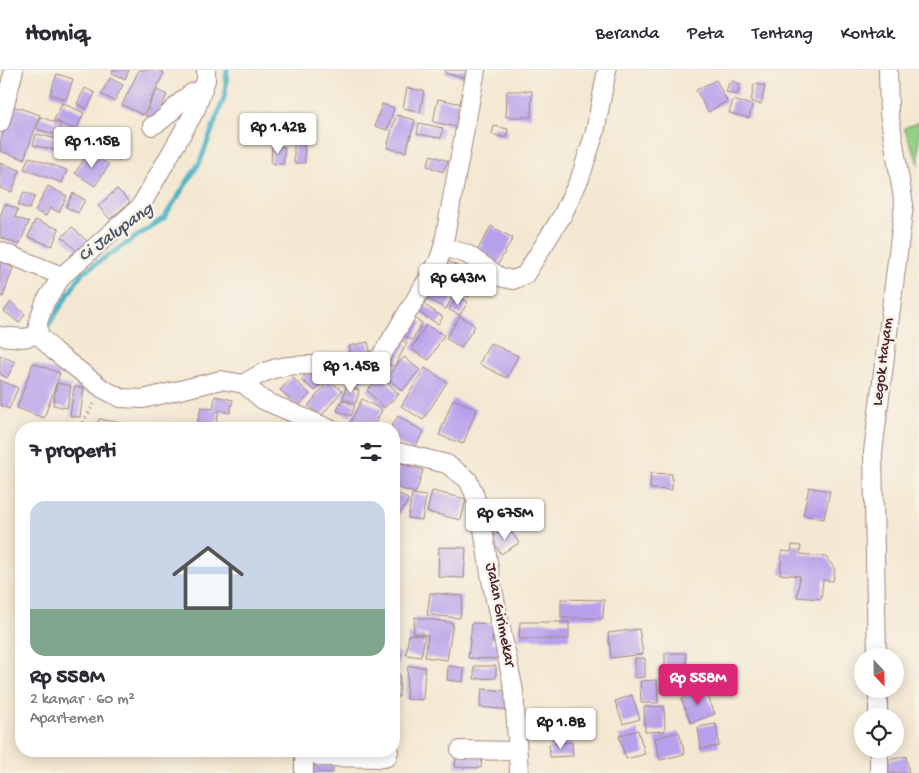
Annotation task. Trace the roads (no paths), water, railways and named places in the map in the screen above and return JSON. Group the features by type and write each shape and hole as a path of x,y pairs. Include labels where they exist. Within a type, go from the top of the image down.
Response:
{"street":[{"path":"0,123 14,70"},
{"path":"206,70 206,80 196,109 140,207 62,276 45,302 38,322 39,335 54,351 103,389 121,398 143,398 221,380 244,384 263,400 311,422"},
{"path":"244,384 267,371 293,364 349,365 380,358 438,262 443,247 476,70"},
{"path":"443,247 467,254 500,276 513,280 525,275 562,216 580,178 595,132 607,70"},
{"name":"Legok Hayam","path":"877,648 873,452 904,205 889,113 888,70"},
{"path":"152,126 163,121 186,95 203,89"},
{"path":"0,251 62,276"},
{"path":"0,336 23,338 39,335"},
{"name":"Jalan Girimekar","path":"400,452 446,464 468,480 474,493 481,516 490,580 514,691 519,773"},
{"path":"460,750 517,750"},
{"path":"304,757 304,773"},
{"path":"320,757 385,757"},
{"path":"879,758 879,773"}],"waterway":[{"name":"Ci Jalupang","path":"45,331 82,273 164,218 200,162 225,95 227,70"}]}
